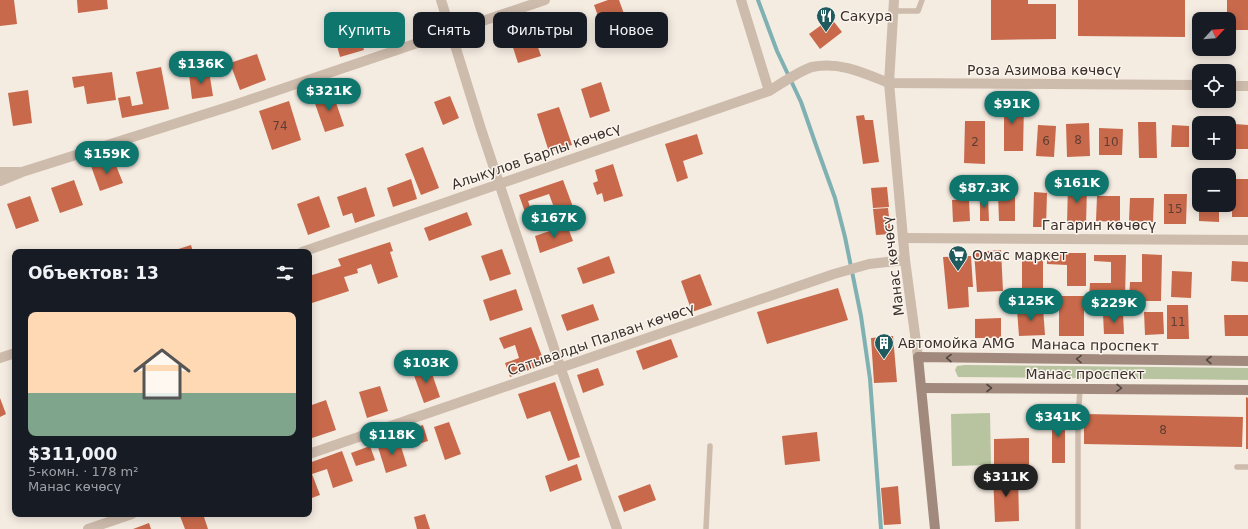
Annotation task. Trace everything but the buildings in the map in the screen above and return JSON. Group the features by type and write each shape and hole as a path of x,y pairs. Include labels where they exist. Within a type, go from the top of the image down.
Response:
{"main road":[{"name":"Манаса проспект","path":"918,357 1248,361"},
{"name":"Манас көчөсү","path":"918,357 935,529"},
{"name":"Манас проспект","path":"922,388 1248,390"}],"street":[{"path":"440,0 444,12"},
{"path":"485,21 545,0"},
{"path":"741,0 773,88"},
{"name":"Манас көчөсү","path":"894,0 889,83 905,260 918,357"},
{"path":"0,181 22,172 234,105 413,45"},
{"path":"455,48 561,368 617,529"},
{"name":"Алыкулов Барпы көчөсү","path":"311,249 773,88 811,67 837,65 889,83"},
{"name":"Роза Азимова көчөсү","path":"889,83 1192,85"},
{"path":"1236,86 1248,86"},
{"path":"0,172 22,172"},
{"name":"Гагарин көчөсү","path":"903,238 1248,240"},
{"name":"Сатывалды Палван көчөсү","path":"312,453 834,274 869,264 905,260"},
{"path":"0,358 12,353"},
{"path":"88,529 123,517"}],"lane":[{"path":"893,11 918,11 922,0"},
{"path":"1078,529 1078,422 1080,388"},
{"path":"706,529 710,446"},
{"path":"1237,467 1248,467"}],"green space":[{"path":"957,366 1248,368 1248,380 958,377 955,370"},
{"path":"990,413 991,465 952,466 951,414"}],"waterway":[{"path":"758,0 777,51 801,102 835,198 845,237 861,316 870,379 881,529"}],"place":[{"name":"Сакура","path":"826,33"},
{"name":"Омас маркет","path":"958,272"},
{"name":"Автомойка AMG","path":"884,360"}]}
